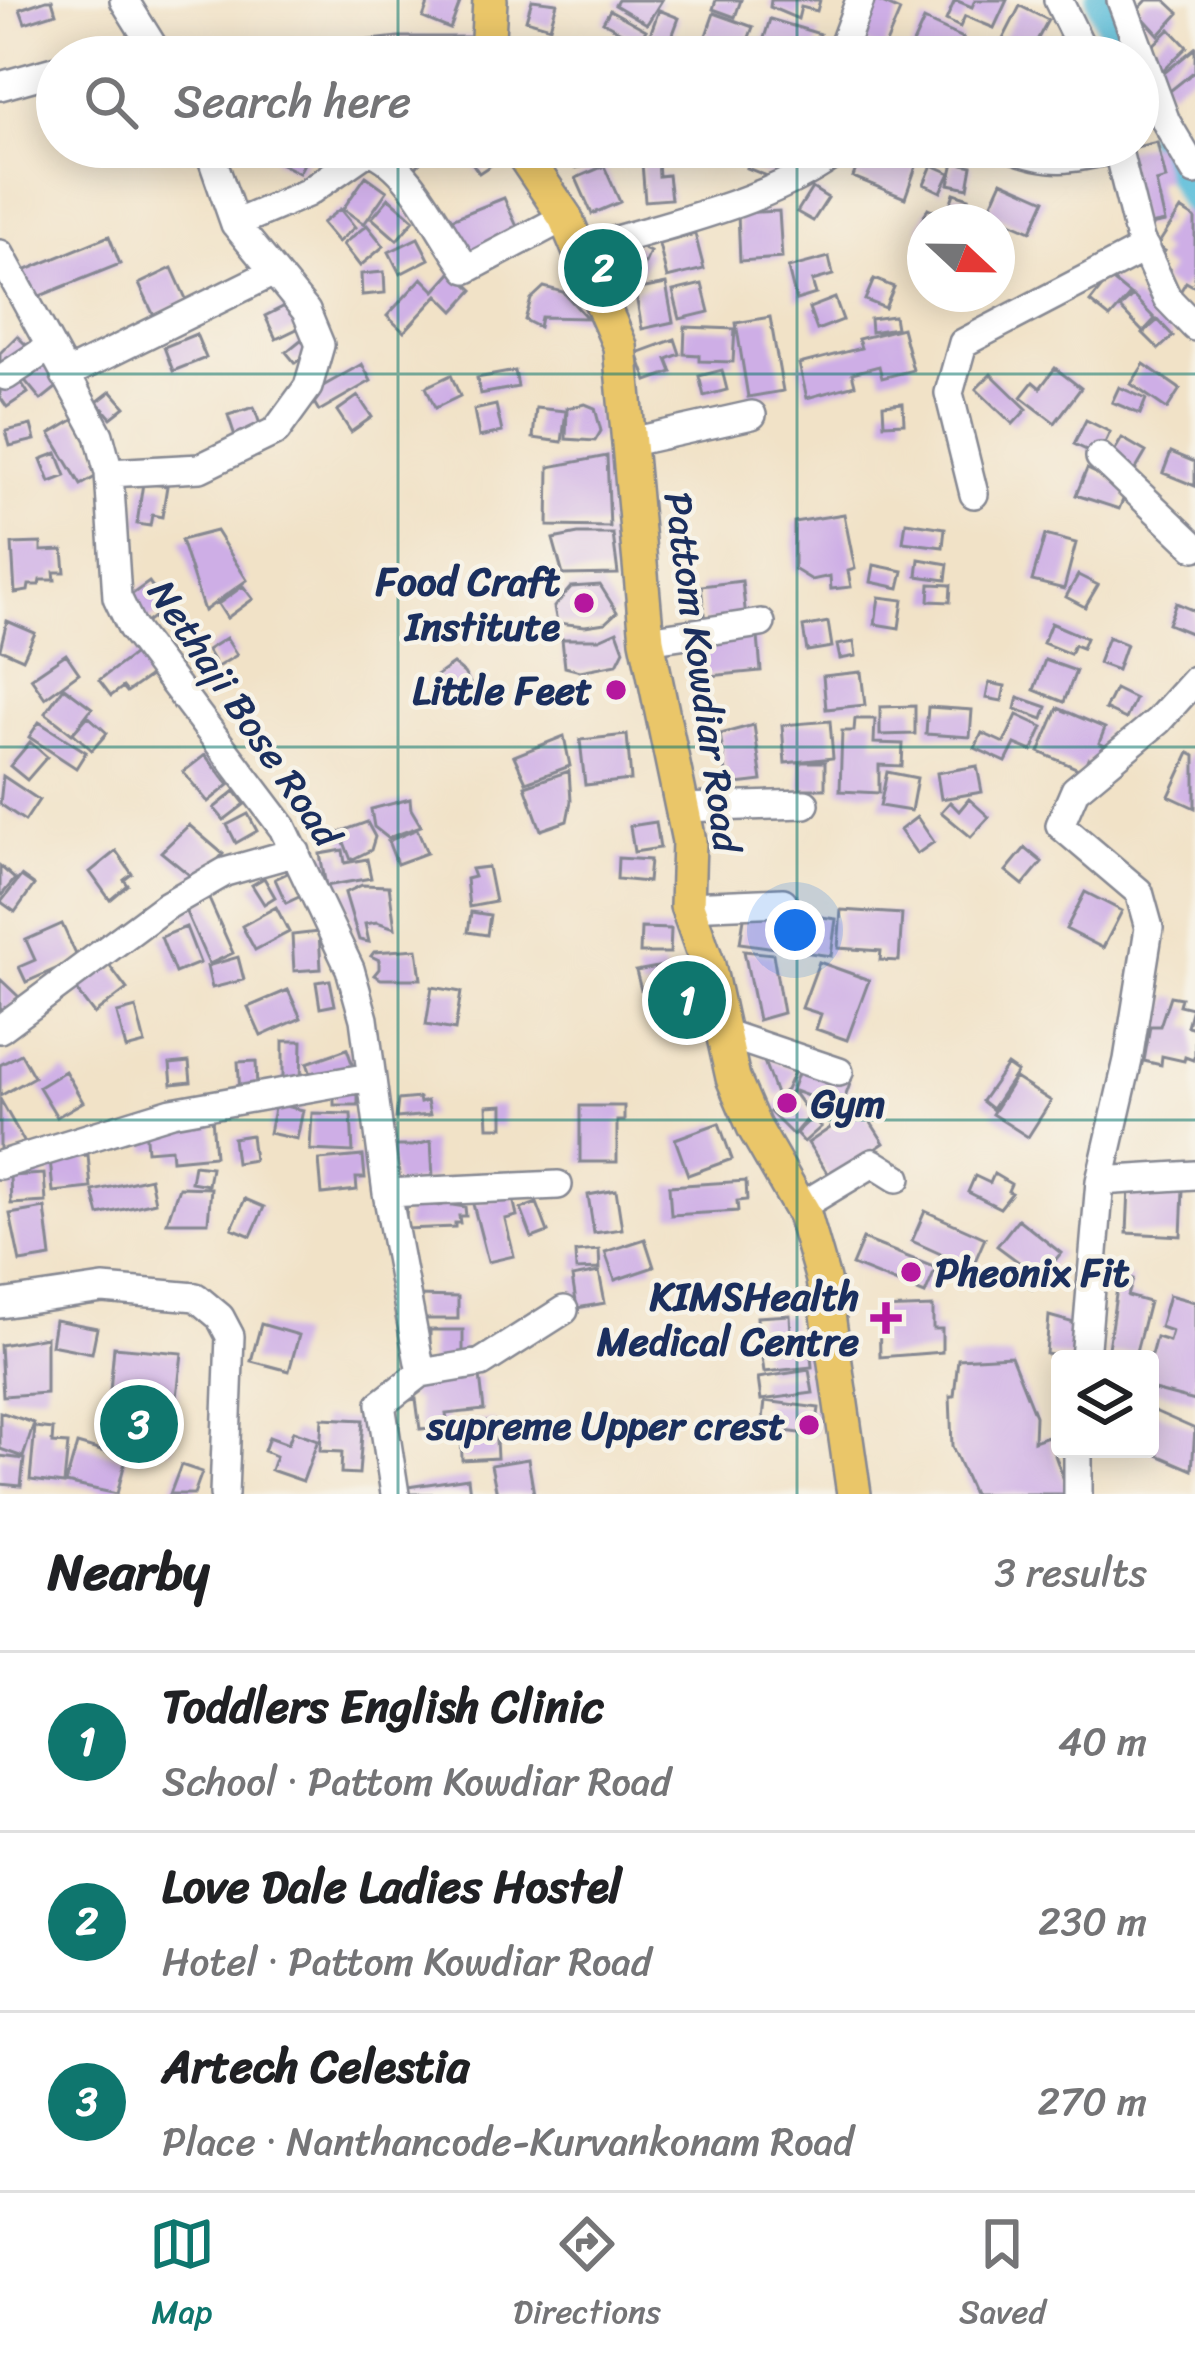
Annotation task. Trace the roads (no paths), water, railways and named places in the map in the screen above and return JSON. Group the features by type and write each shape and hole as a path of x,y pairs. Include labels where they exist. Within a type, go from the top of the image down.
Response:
{"main road":[{"path":"488,36 490,0"},
{"name":"Pattom Kowdiar Road","path":"532,168 565,217 620,346 647,640 689,841 687,906 708,964 733,1078 800,1207 823,1280 854,1494"}],"street":[{"path":"124,0 147,36"},
{"path":"846,36 860,0"},
{"path":"1058,0 1076,36"},
{"path":"1121,0 1134,36"},
{"path":"0,86 36,76"},
{"path":"1159,103 1195,172"},
{"path":"110,473 200,468 277,431 308,387 320,345 306,311 235,224 215,168"},
{"path":"235,224 307,193 343,168"},
{"path":"392,168 449,236 467,269 565,217"},
{"path":"580,251 740,200 811,168"},
{"path":"1123,168 1144,248 1167,298 1195,327"},
{"path":"974,494 949,393 963,343 1144,248"},
{"name":"Nethaji Bose Road","path":"0,254 99,435 110,473 117,597 132,628 250,782 296,852 350,969 364,1019 387,1192 421,1373"},
{"path":"65,375 274,272"},
{"path":"6,376 48,348"},
{"path":"631,442 752,415"},
{"path":"1100,457 1195,547"},
{"path":"647,640 761,623"},
{"path":"1086,1350 1100,1181 1128,1060 1149,928 1139,892 1060,826 1075,790 1189,698"},
{"path":"680,808 805,804"},
{"path":"0,1029 164,907 225,872 296,852"},
{"path":"687,906 783,902"},
{"path":"723,1033 839,1072"},
{"path":"0,1166 172,1112 370,1077"},
{"path":"800,1207 872,1163 897,1178"},
{"path":"1100,1181 1195,1175"},
{"path":"387,1192 558,1185"},
{"path":"0,1304 103,1288 196,1297 220,1317 230,1336 224,1494"},
{"path":"395,1494 381,1404 421,1373 481,1363 564,1310"},
{"path":"1078,1458 1078,1494"}],"waterway":[{"path":"1104,0 1118,36"},
{"path":"1164,137 1195,197"}],"place":[{"name":"Love Dale Ladies Hostel","path":"603,268"},
{"name":"Food Craft Institute","path":"584,603"},
{"name":"Little Feet","path":"616,690"},
{"name":"Toddlers English Clinic","path":"687,1000"},
{"name":"Gym","path":"787,1103"},
{"name":"Pheonix Fit","path":"911,1272"},
{"name":"KIMSHealth Medical Centre","path":"886,1318"},
{"name":"Artech Celestia","path":"139,1424"},
{"name":"supreme Upper crest","path":"809,1425"}]}
